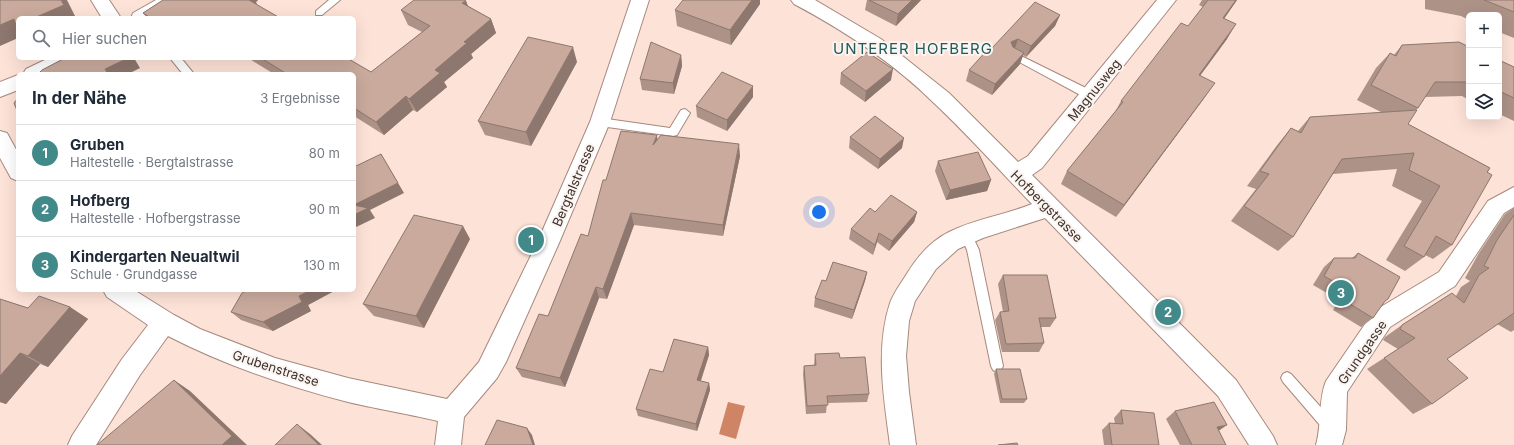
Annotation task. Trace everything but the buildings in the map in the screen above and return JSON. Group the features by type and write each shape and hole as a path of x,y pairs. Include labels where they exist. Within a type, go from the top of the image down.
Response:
{"street":[{"path":"100,0 111,16"},
{"path":"143,16 170,0"},
{"name":"Bergtalstrasse","path":"452,412 488,370 497,354 548,243 600,122 640,0"},
{"name":"Hofbergstrasse","path":"800,0 827,14 892,55 916,74 942,98 1227,388 1264,445"},
{"path":"827,14 841,0"},
{"name":"Magnusweg","path":"1016,175 1035,162 1167,0"},
{"path":"37,72 62,60"},
{"path":"0,90 16,83"},
{"path":"0,139 16,168"},
{"name":"Grundgasse","path":"1331,438 1335,389 1382,319 1447,279 1496,207 1514,196"},
{"path":"903,445 894,372 894,346 902,302 923,266 937,252 966,234 1027,216 1048,207"},
{"name":"Grubenstrasse","path":"118,292 163,323 232,355 334,386 452,412"},
{"path":"81,445 131,367 163,323"},
{"path":"448,445 452,412"}],"lane":[{"path":"320,13 335,0"},
{"path":"1013,55 1090,95"},
{"path":"177,60 186,72"},
{"path":"600,122 673,132 685,113"},
{"path":"966,234 973,250 997,366"},
{"path":"1287,378 1331,438"}],"shaded area":[{"path":"728,402 745,406 736,439 719,434"}],"place":[{"name":"Gruben","path":"531,240"},
{"name":"Kindergarten Neualtwil","path":"1341,293"},
{"name":"Hofberg","path":"1168,312"}],"district":[{"name":"UNTERER HOFBERG","path":"913,49"}]}
